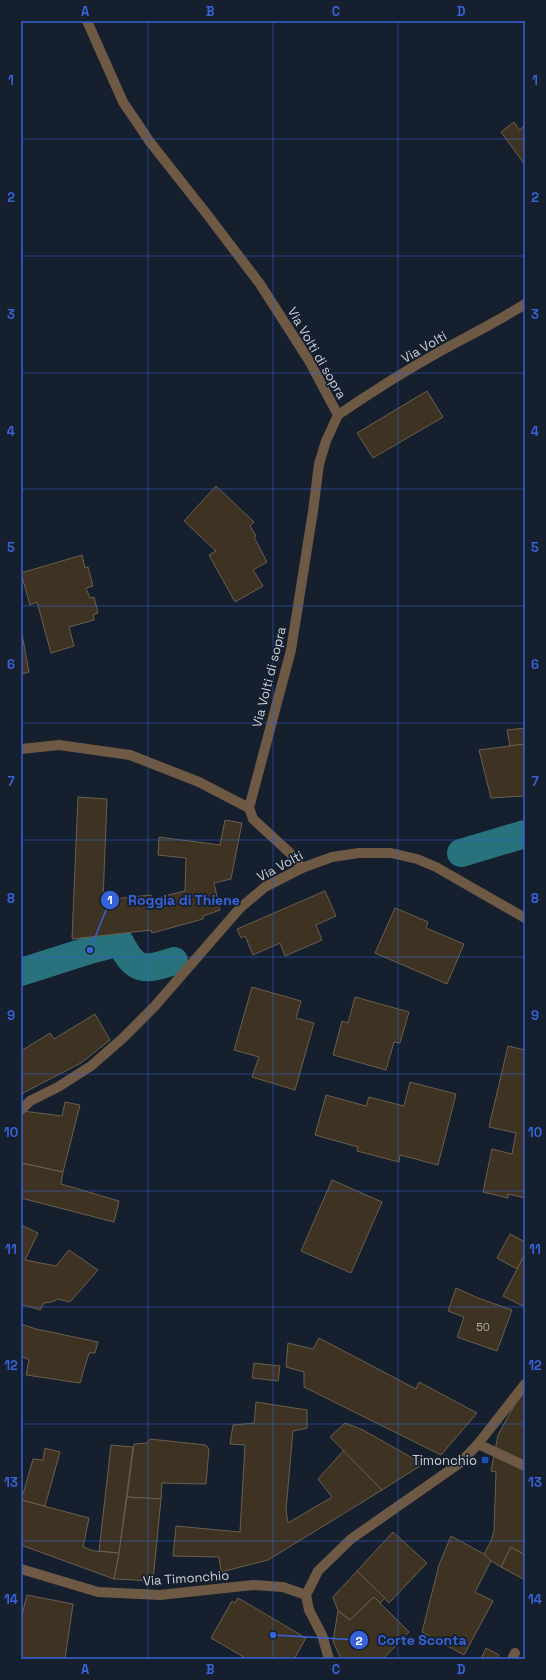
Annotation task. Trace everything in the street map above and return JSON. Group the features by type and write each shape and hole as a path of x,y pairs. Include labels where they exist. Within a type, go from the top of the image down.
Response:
{"street":[{"name":"Via Volti di sopra","path":"87,21 126,107 150,142 260,284 308,359 338,415 326,441 319,464 291,650 249,808"},
{"name":"Via Volti","path":"338,415 438,352 501,319 525,304"},
{"path":"21,749 59,745 130,756 199,782 249,808 253,819 290,853 302,868"},
{"name":"Via Volti","path":"21,1110 30,1101 58,1087 91,1066 123,1038 154,1007 240,908 265,887 302,868 332,857 359,853 390,853 417,858 436,867 525,918"},
{"path":"329,1659 322,1635 309,1610 306,1595 318,1571 351,1539 460,1463 478,1444 525,1384"},
{"path":"478,1444 525,1466"},
{"name":"Via Timonchio","path":"21,1569 98,1592 160,1595 253,1585 283,1587 306,1595"}],"building":[{"path":"514,122 519,130 525,126 525,165 501,132"},
{"path":"427,391 443,417 373,458 357,433"},
{"path":"216,486 254,522 250,526 267,562 253,570 263,586 235,602 209,555 216,551 184,521"},
{"path":"82,555 85,568 88,567 93,586 86,588 90,598 94,597 98,613 93,615 94,620 69,627 74,646 51,653 37,602 30,605 21,573"},
{"path":"21,629 29,672 21,674"},
{"path":"525,728 525,744 510,746 507,730"},
{"path":"525,744 525,796 491,798 479,750"},
{"path":"78,797 107,799 103,900 151,895 152,899 185,891 186,858 158,855 159,837 220,845 225,820 242,823 231,879 214,883 220,910 203,916 203,919 152,933 151,930 72,939"},
{"path":"325,891 336,916 316,925 322,940 285,956 280,943 253,955 245,936 241,938 237,929"},
{"path":"395,908 428,922 426,928 464,944 447,984 375,953"},
{"path":"252,987 301,1001 296,1018 314,1023 295,1090 252,1077 259,1057 234,1050"},
{"path":"355,997 409,1012 400,1043 394,1042 386,1070 333,1055 342,1021 348,1023"},
{"path":"95,1014 110,1040 81,1063 23,1093 21,1097 21,1051 50,1033 54,1039"},
{"path":"508,1046 525,1050 525,1198 508,1194 508,1198 483,1192 492,1149 512,1154 516,1133 489,1127"},
{"path":"410,1082 456,1094 438,1165 400,1155 399,1162 357,1151 358,1147 315,1135 326,1095 366,1106 369,1097 404,1106"},
{"path":"65,1102 80,1105 63,1172 21,1163 21,1117 23,1111 62,1116"},
{"path":"21,1163 63,1172 61,1184 119,1201 114,1222 21,1198"},
{"path":"332,1180 382,1202 351,1273 301,1251"},
{"path":"21,1225 38,1233 25,1260 56,1266 69,1250 98,1270 70,1302 58,1299 52,1302 44,1303 40,1310 21,1304"},
{"path":"510,1234 525,1242 525,1254 517,1269 497,1258"},
{"path":"525,1254 525,1307 503,1296"},
{"path":"456,1288 478,1298 512,1310 497,1351 457,1337 464,1317 448,1311"},
{"path":"21,1324 36,1329 98,1342 95,1353 89,1353 80,1383 26,1375 29,1360 21,1356"},
{"path":"319,1338 416,1389 419,1382 477,1413 441,1455 304,1387 304,1372 286,1367 288,1343 313,1349"},
{"path":"254,1363 280,1366 278,1381 252,1378"},
{"path":"525,1392 525,1555 511,1547 501,1567 491,1561 484,1554 491,1541 494,1531 496,1472 491,1471 498,1435 515,1404"},
{"path":"256,1402 307,1410 307,1428 293,1431 286,1510 288,1523 332,1497 318,1479 344,1450 382,1490 268,1560 221,1572 219,1557 173,1556 176,1526 240,1532 245,1445 230,1444 233,1425 254,1423"},
{"path":"345,1423 363,1430 423,1464 382,1490 330,1437"},
{"path":"150,1439 206,1445 209,1449 206,1484 162,1483 161,1499 127,1497 134,1444 147,1443"},
{"path":"111,1445 133,1447 119,1553 99,1551"},
{"path":"45,1448 60,1452 45,1506 21,1500 21,1493 23,1494 33,1459 43,1460"},
{"path":"127,1497 161,1499 153,1581 114,1579"},
{"path":"21,1500 89,1518 83,1547 94,1551 119,1553 114,1579 21,1545"},
{"path":"393,1532 427,1563 389,1603 357,1571"},
{"path":"451,1536 484,1554 491,1561 475,1592 493,1601 464,1655 422,1632 439,1565"},
{"path":"511,1547 525,1555 525,1580 501,1567"},
{"path":"357,1571 385,1598 380,1603 374,1597 350,1620 338,1611 333,1597"},
{"path":"27,1595 73,1604 65,1659 21,1659 21,1619"},
{"path":"374,1597 409,1632 383,1659 341,1659 333,1641 338,1611 350,1620"},
{"path":"238,1598 306,1638 294,1659 247,1659 211,1638 232,1601 235,1603"},
{"path":"486,1648 499,1655 497,1659 481,1659"}],"waterway":[{"path":"461,853 525,834"},
{"path":"21,972 120,942 125,952 131,959 136,964 141,966 155,966 174,961"}],"place":[{"name":"Roggia di Thiene","path":"90,950"},
{"name":"Timonchio","path":"485,1460"},
{"name":"Corte Sconta","path":"273,1635"}]}
